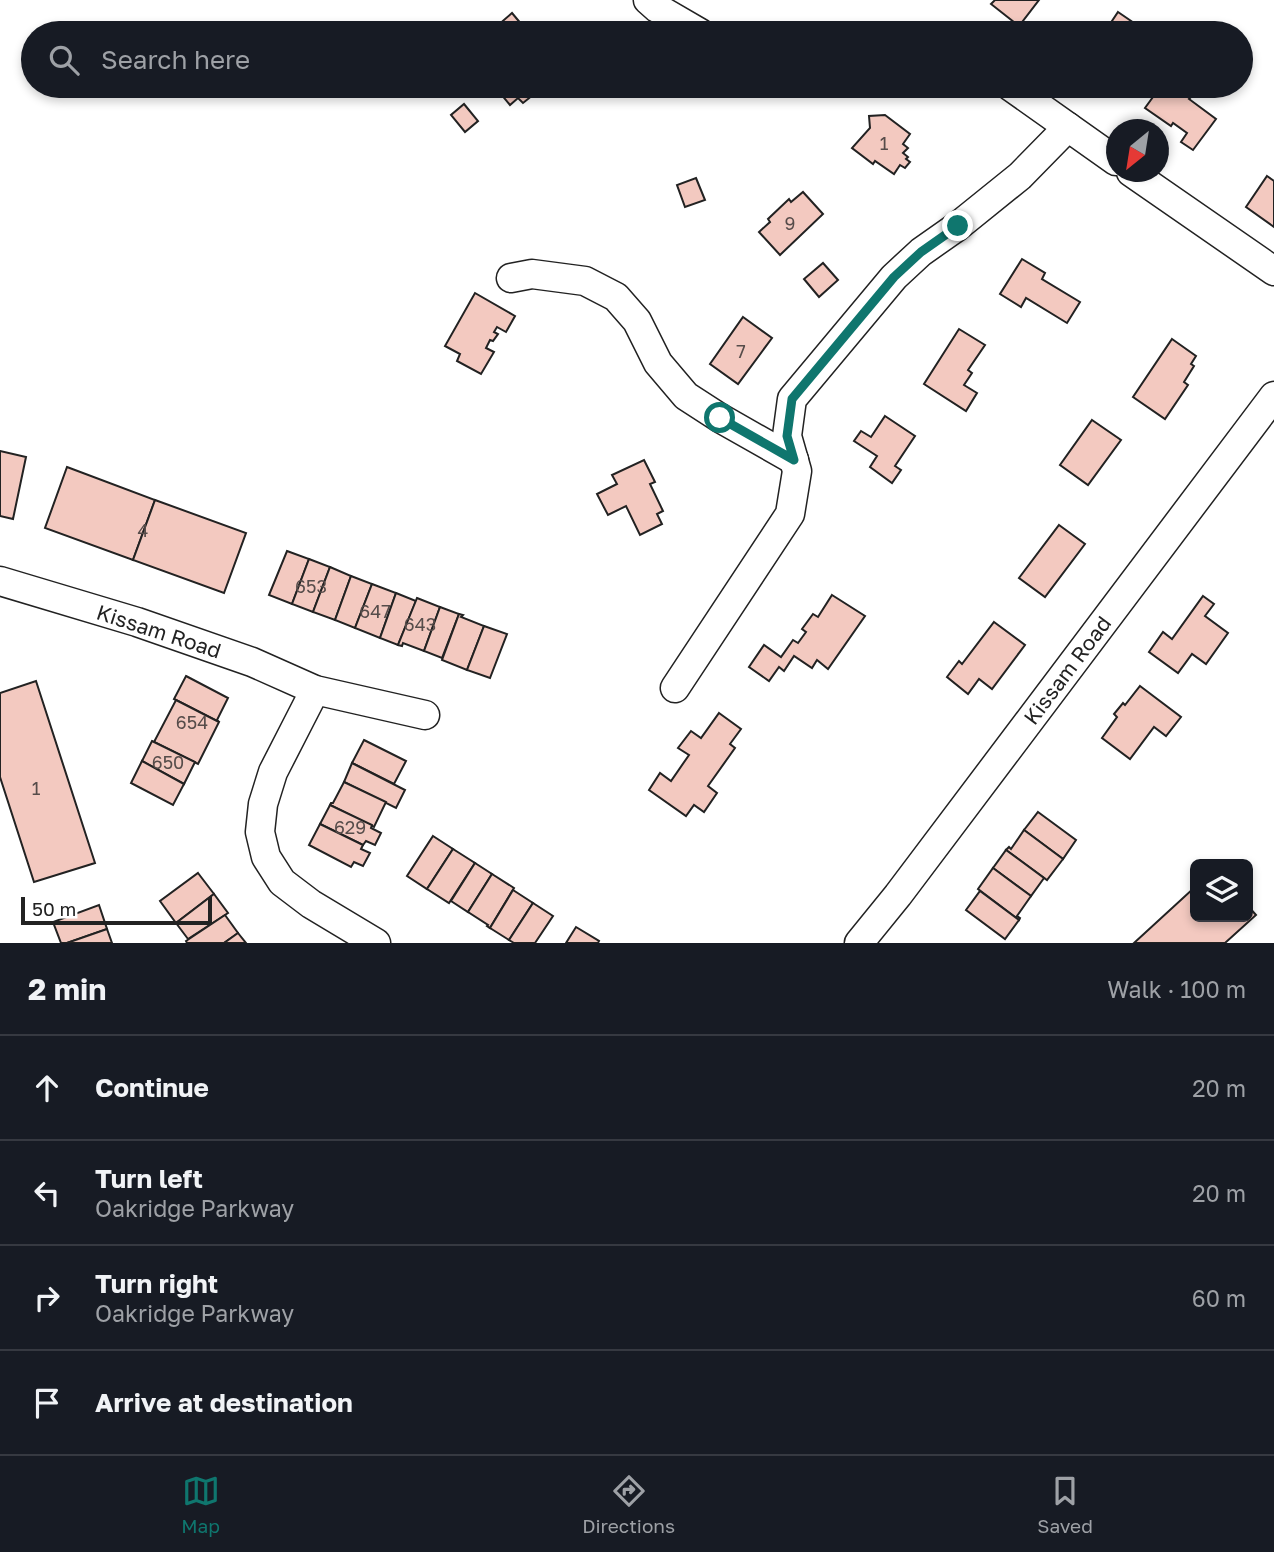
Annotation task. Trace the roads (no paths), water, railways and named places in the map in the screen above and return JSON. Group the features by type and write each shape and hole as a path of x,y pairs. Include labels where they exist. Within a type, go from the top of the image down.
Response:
{"street":[{"path":"648,0 679,21"},
{"path":"1027,98 1106,154"},
{"path":"675,688 790,514 797,471 787,436 792,399 894,277 921,252 1020,176 1068,127"},
{"path":"1145,182 1274,271"},
{"path":"511,278 532,274 585,281 617,297 637,321 658,363 686,396 794,460"},
{"name":"Kissam Road","path":"859,943 1274,396"},
{"name":"Kissam Road","path":"0,581 137,622 252,662 316,690 425,715"},
{"path":"316,690 273,772 263,804 260,832 266,857 282,882 311,904 376,943"}]}
